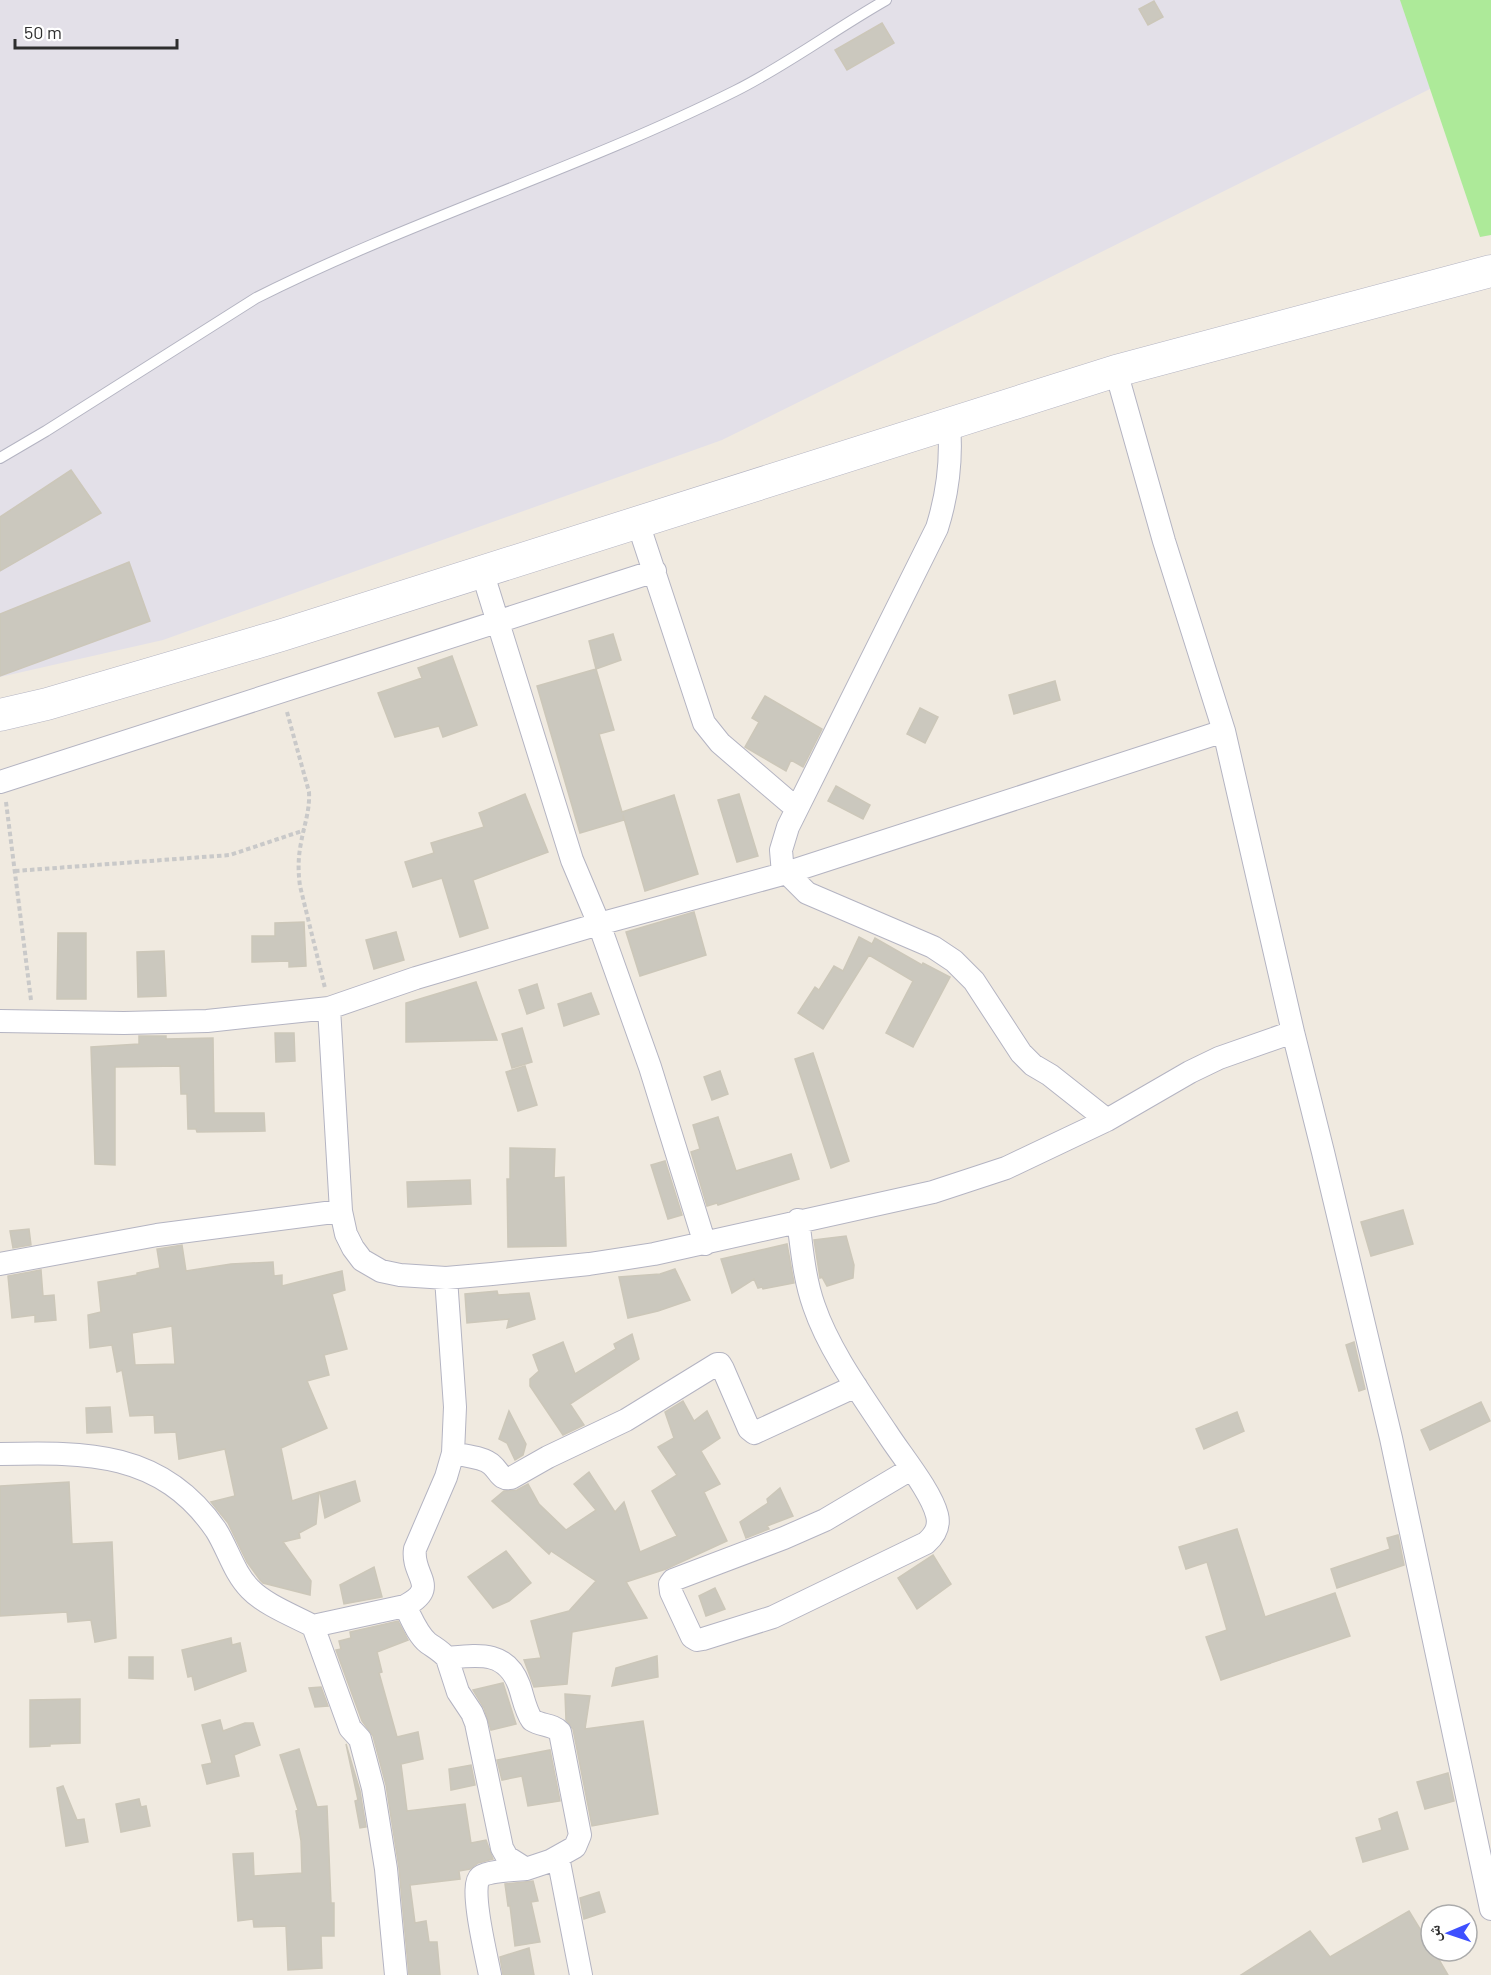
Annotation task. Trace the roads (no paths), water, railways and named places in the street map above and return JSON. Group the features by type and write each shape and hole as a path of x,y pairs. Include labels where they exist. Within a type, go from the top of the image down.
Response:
{"street":[{"path":"0,715 47,704 271,638 1116,371 1491,271"},
{"path":"1116,371 1164,541 1224,730 1293,1032 1391,1438 1491,1909"},
{"path":"783,874 783,838 937,528 945,504 949,476 951,448 949,425"},
{"path":"638,523 704,723 720,743 797,809"},
{"path":"482,571 572,860 599,924 650,1067 705,1244"},
{"path":"2,781 655,571"},
{"path":"0,1022 124,1023 207,1020 329,1008 416,978 599,924 783,874 1224,730"},
{"path":"783,874 788,874 807,893 933,947 954,962 974,981 1021,1053 1033,1065 1050,1075 1107,1120"},
{"path":"329,1008 341,1211 346,1234 362,1260 381,1271 400,1275 446,1278 589,1264 705,1244 798,1220 933,1192 1006,1168 1107,1120 1219,1058 1293,1032"},
{"path":"0,1264 157,1235 341,1211"},
{"path":"798,1220 805,1273 814,1307 822,1326 856,1386 911,1469 930,1498 938,1517 938,1527 933,1537 926,1543 773,1617 703,1639 697,1640 692,1637 671,1592 670,1584 673,1580 825,1520 911,1469"},
{"path":"313,1626 405,1606 415,1600 423,1590 415,1561 415,1549 446,1477 453,1453 455,1407 446,1278"},
{"path":"453,1453 491,1463 501,1477 512,1478 548,1456 626,1420 717,1364 720,1364 723,1369 749,1429 754,1433 856,1386"},
{"path":"0,1454 62,1453 108,1458 139,1467 160,1477 183,1491 216,1530 250,1590 313,1626 350,1728 360,1739 373,1788 386,1869 396,1975"},
{"path":"405,1606 420,1634 447,1658 458,1692 476,1723 502,1848 507,1857 526,1869"},
{"path":"447,1658 478,1655 504,1662 511,1669 518,1683 532,1720 560,1731 580,1835 575,1847 550,1861 526,1869 486,1874 476,1882 476,1897 490,1975"},
{"path":"550,1861 559,1862 581,1975"}],"lane":[{"path":"0,458 256,298 450,211 603,150 737,90 886,0"}]}
